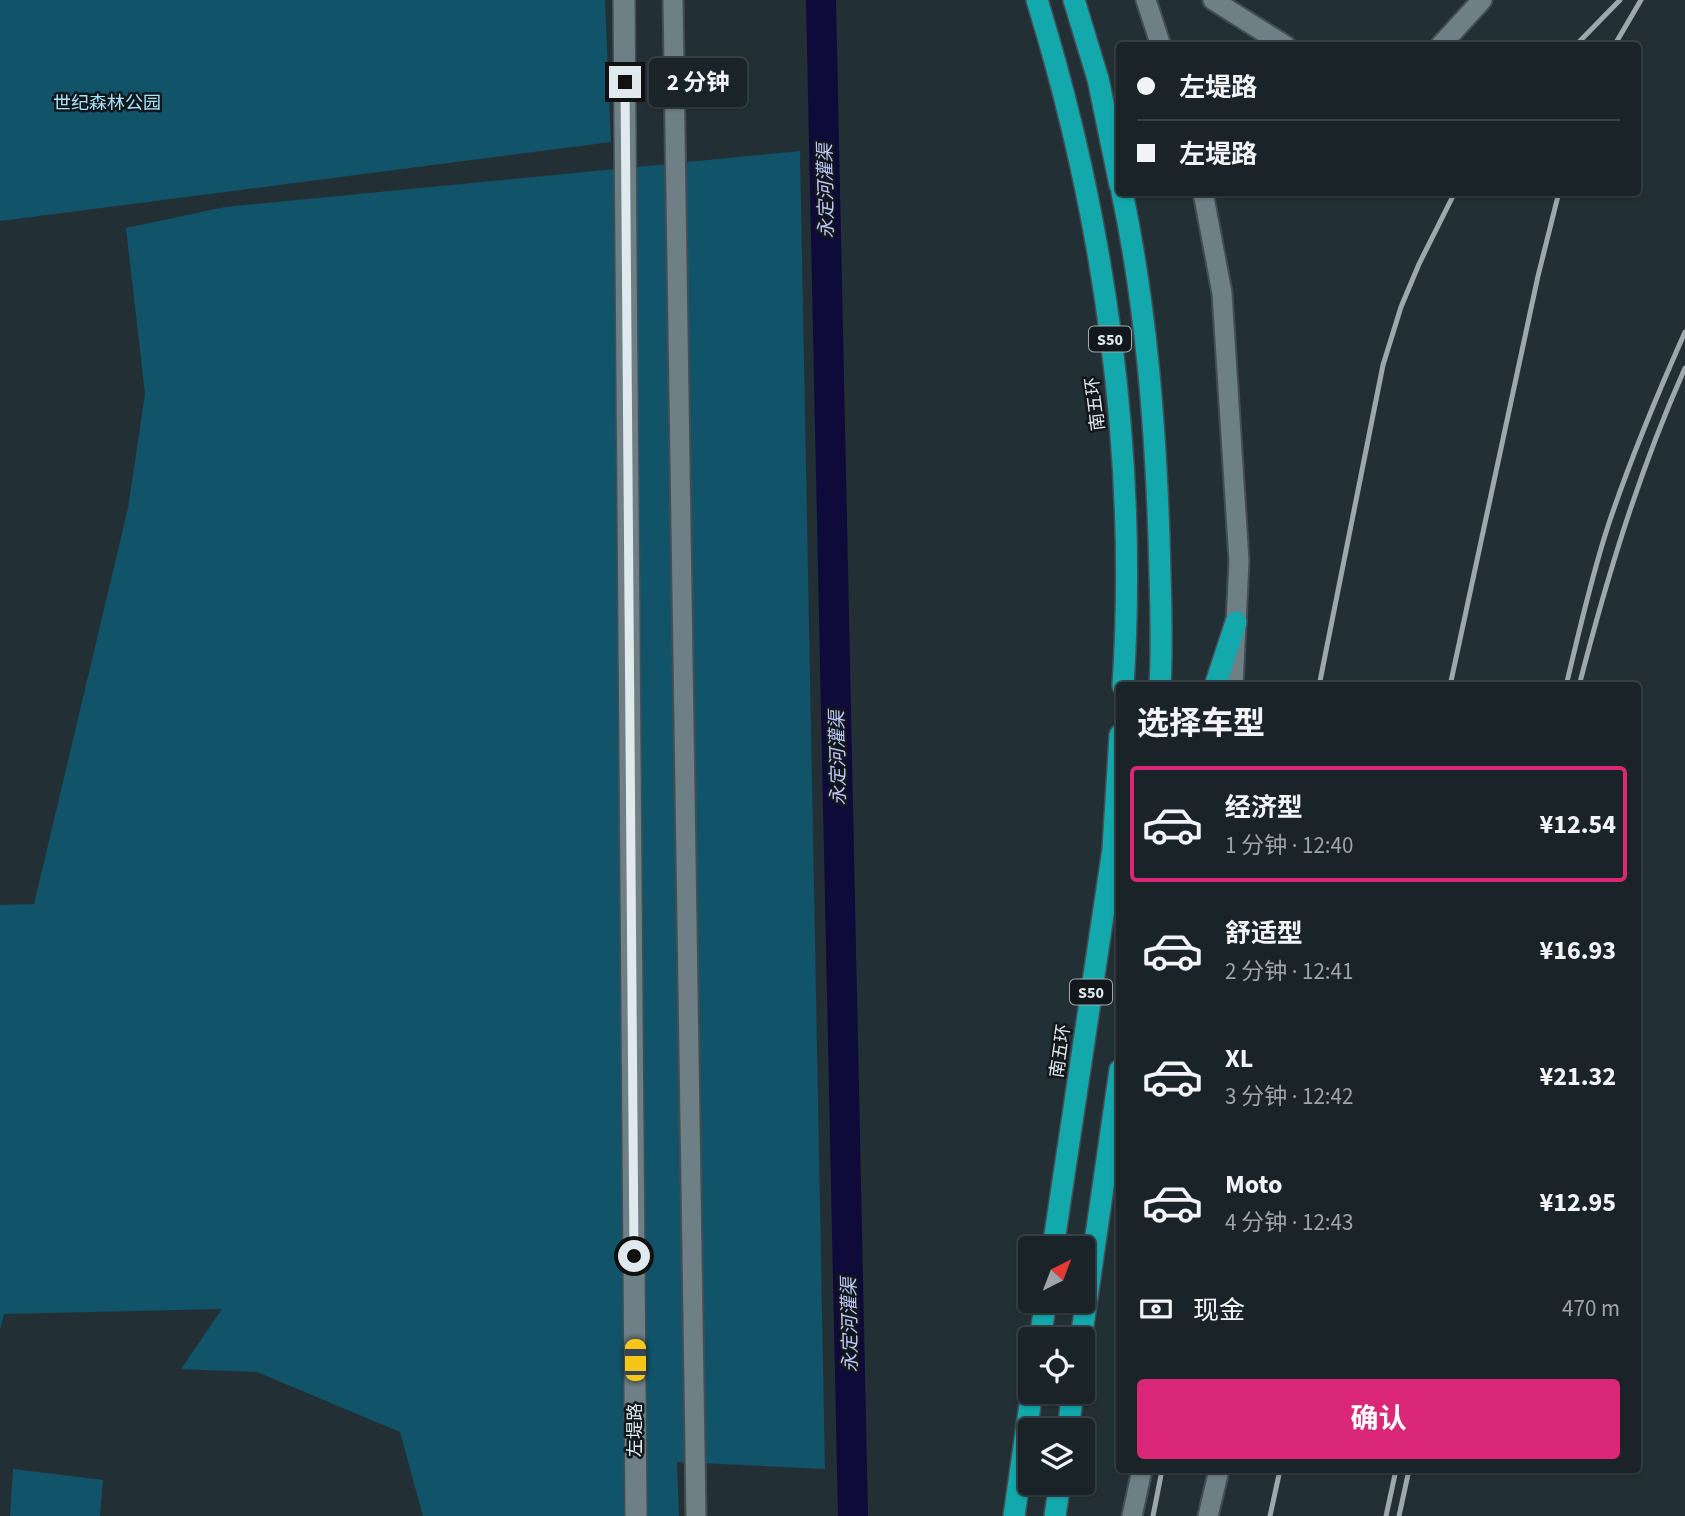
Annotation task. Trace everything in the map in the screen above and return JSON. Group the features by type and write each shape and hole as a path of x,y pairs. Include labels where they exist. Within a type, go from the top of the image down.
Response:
{"highway":[{"name":"南五环","path":"1038,0 1061,78 1101,257 1122,440 1127,626 1123,682"},
{"path":"1074,0 1098,79 1116,166"},
{"name":"S50","path":"1123,196 1136,259 1156,440 1162,649 1160,682"},
{"path":"1216,682 1236,622"},
{"name":"南五环","path":"1056,1236 1112,849 1116,792"},
{"path":"1083,1327 1116,1098"},
{"path":"1014,1516 1030,1404"},
{"path":"1055,1516 1058,1495"}],"main road":[{"name":"左堤路","path":"624,0 636,1516"}],"street":[{"path":"673,0 696,1516"},
{"path":"1146,0 1160,42"},
{"path":"1213,0 1280,42"},
{"path":"1444,42 1482,0"},
{"path":"1204,196 1222,293 1239,561 1233,682"},
{"path":"1132,1516 1141,1473"},
{"path":"1208,1516 1218,1473"}],"green space":[{"name":"世纪森林公园","path":"0,0 605,0 611,142 0,221"},
{"path":"800,151 825,1469 677,1462 679,1516 423,1516 400,1432 257,1372 181,1369 222,1309 4,1314 0,1330 0,905 34,904 128,508 145,394 126,228 225,207"},
{"path":"13,1469 103,1480 100,1516 10,1516"}],"waterway":[{"name":"永定河灌渠","path":"821,0 853,1516"}],"railway":[{"path":"1579,42 1620,0"},
{"path":"1616,42 1641,0"},
{"path":"1320,682 1383,365 1401,307 1453,196"},
{"path":"1451,682 1538,276 1558,196"},
{"path":"1567,682 1608,526 1644,428 1685,332"},
{"path":"1580,682 1625,525 1685,368"},
{"path":"1153,1516 1161,1473"},
{"path":"1270,1516 1279,1473"},
{"path":"1386,1516 1395,1473"},
{"path":"1399,1516 1408,1473"}],"route":[{"path":"625,82 634,1256"}]}
